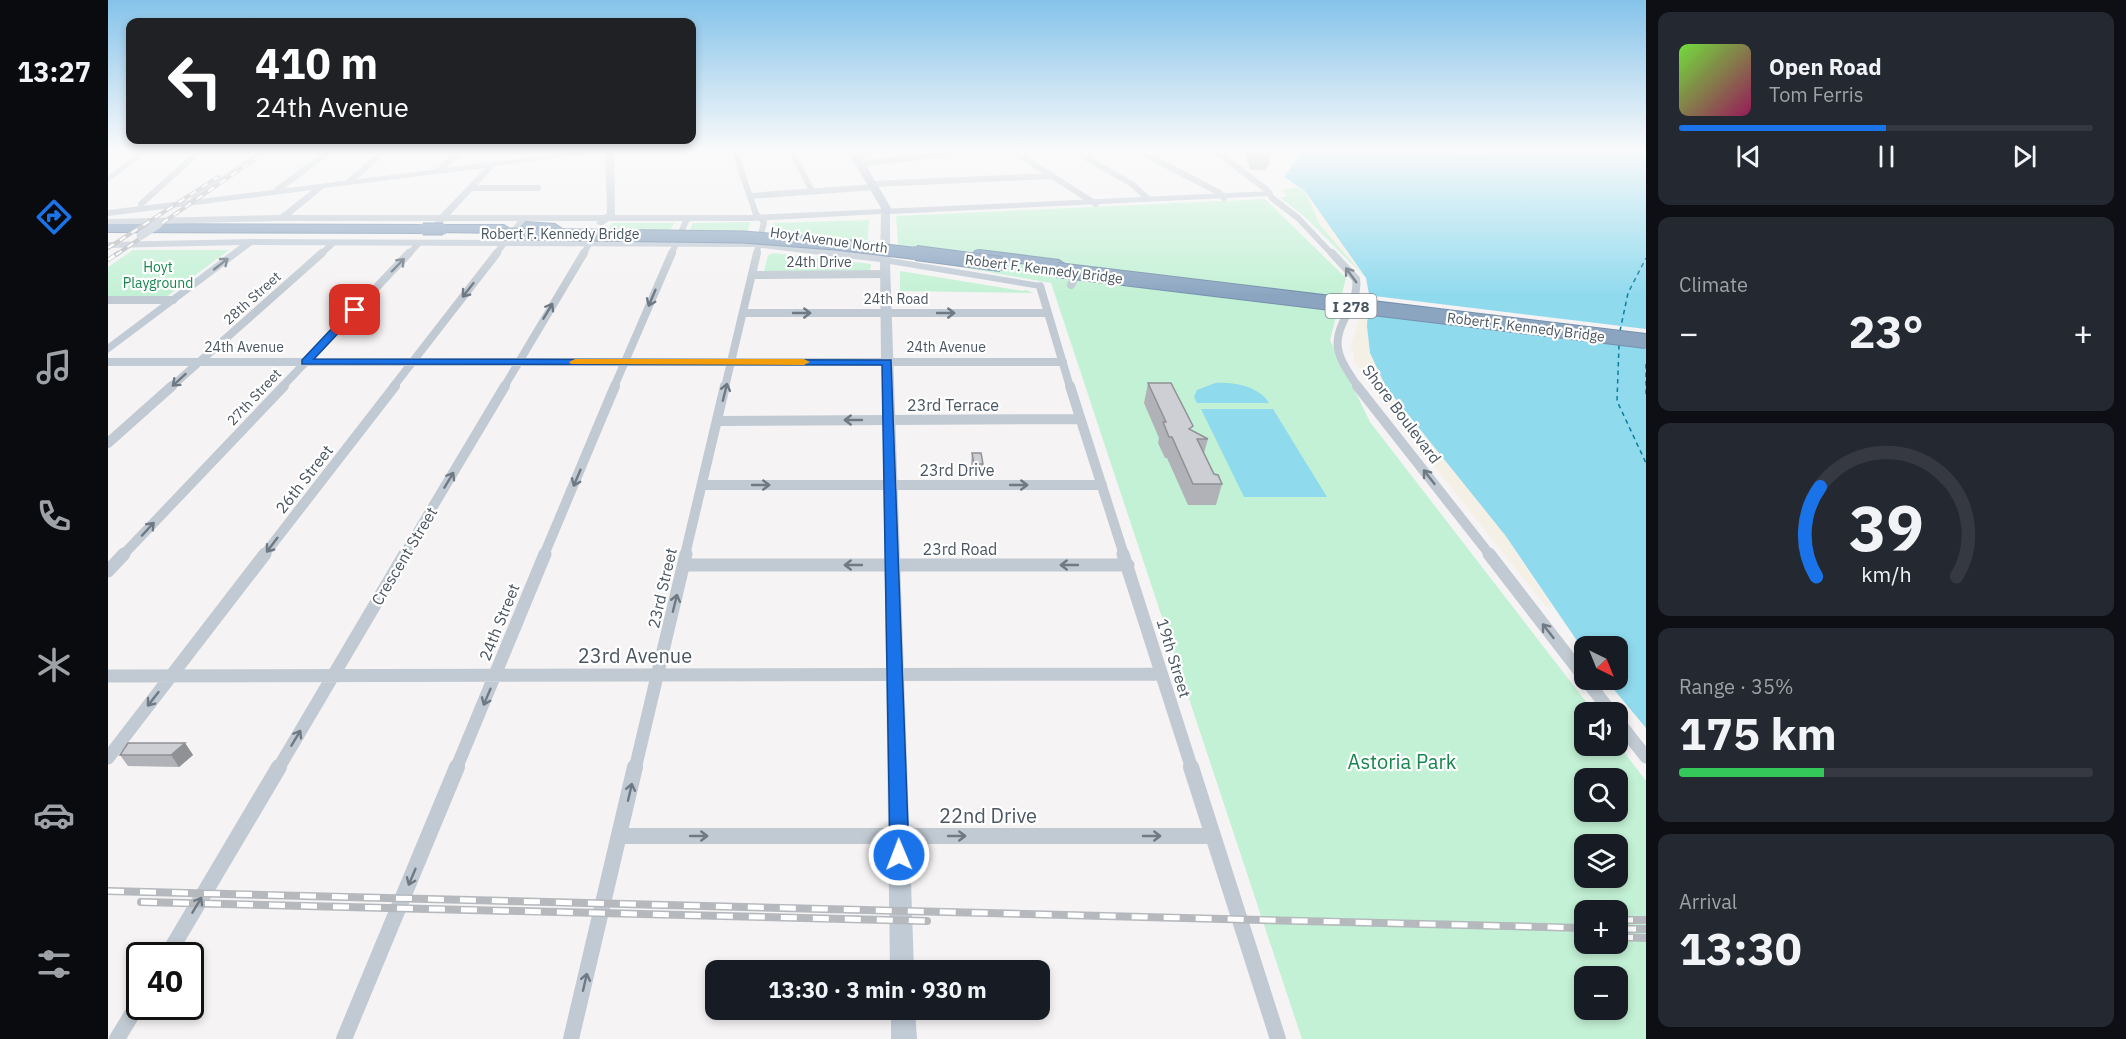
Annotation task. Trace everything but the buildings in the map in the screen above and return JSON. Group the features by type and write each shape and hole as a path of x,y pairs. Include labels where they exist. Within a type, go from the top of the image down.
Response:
{"highway":[{"path":"282,218 319,224 423,232"},
{"path":"202,220 423,232"},
{"path":"503,232 525,222 555,228"},
{"name":"Robert F. Kennedy Bridge","path":"423,232 443,226 503,232 682,234 813,242 1646,341"},
{"path":"108,228 423,232"},
{"name":"Robert F. Kennedy Bridge","path":"555,228 698,228 831,237 1646,334"},
{"name":"I 278","path":"503,232 555,228"},
{"path":"108,233 423,232"},
{"path":"250,242 284,238 423,232"}],"main road":[{"path":"108,212 169,198"},
{"path":"108,257 195,198"},
{"path":"108,212 211,198"},
{"path":"282,218 306,198"},
{"path":"443,226 463,198"},
{"name":"Crescent Street","path":"589,244 611,214 611,198"},
{"path":"881,198 886,208 887,362 902,960"},
{"path":"1094,203 1167,198"},
{"path":"108,222 282,218 443,226 606,219 761,218 1191,198"},
{"name":"Hoyt Avenue North","path":"134,240 333,244 423,232 503,232 589,244 760,244 1040,286"},
{"path":"108,239 134,240"},
{"path":"108,245 134,240"},
{"path":"108,350 250,242"},
{"name":"24th Avenue","path":"108,362 887,362"},
{"path":"903,1020 904,1039"}],"street":[{"path":"141,204 147,198"},
{"name":"23rd Street","path":"571,1039 760,244 764,222 756,214 751,198"},
{"path":"1087,198 1094,203"},
{"name":"Shore Boulevard","path":"1273,198 1298,218 1356,279 1358,286 1350,313 1339,337 1338,348 1353,378 1574,664"},
{"name":"24th Street","path":"344,1039 625,362 687,219"},
{"name":"26th Street","path":"108,758 413,362 503,232 525,222"},
{"name":"27th Street","path":"108,571 305,362 423,232"},
{"name":"28th Street","path":"108,443 333,244"},
{"name":"Crescent Street","path":"175,942 589,244"},
{"path":"1071,285 1077,274 1087,268"},
{"name":"24th Drive","path":"752,274 886,274"},
{"name":"19th Street","path":"1040,286 1080,419 1278,1039"},
{"path":"108,300 173,300"},
{"name":"24th Road","path":"744,313 1048,313"},
{"name":"24th Avenue","path":"887,362 1063,362"},
{"name":"23rd Terrace","path":"718,421 1080,419"},
{"name":"23rd Drive","path":"702,485 1102,485"},
{"name":"23rd Road","path":"684,565 1128,565"},
{"name":"23rd Avenue","path":"108,676 1161,674"},
{"name":"Shore Boulevard","path":"1594,690 1603,702"},
{"path":"1628,734 1646,757"},
{"name":"22nd Drive","path":"619,836 1213,836"},
{"path":"117,1039 128,1020"}],"green space":[{"path":"1281,198 1308,198 1320,225 1366,278 1305,217"},
{"name":"Astoria Park","path":"1265,199 1346,278 1330,340 1370,422 1574,686 1574,690 1577,690 1586,702 1574,702 1574,756 1627,756 1646,781 1646,1039 1302,1039 1051,283 899,256 896,216"},
{"path":"869,220 867,250 774,238 774,223"},
{"path":"750,222 746,239 686,238 693,223"},
{"path":"612,223 674,223 667,238 603,238"},
{"name":"Hoyt Playground","path":"133,250 229,250 166,297 108,297 108,267"},
{"path":"773,253 871,264 870,271 764,271 768,255"},
{"path":"900,271 1026,290 1033,293 900,291"}],"sand":[{"path":"1308,198 1366,278 1320,225"},
{"path":"1368,289 1367,314 1458,476 1505,535 1552,607 1546,607 1377,394 1355,362 1351,345"}],"water":[{"path":"1310,198 1646,198 1646,728 1628,706 1628,702 1624,702 1614,690 1628,690 1628,636 1574,636 1505,535 1386,387 1370,353 1367,326 1369,294 1366,278"},
{"path":"1215,383 1245,386 1265,397 1269,403 1197,403 1194,397 1197,390"},
{"path":"1201,409 1273,409 1327,497 1244,497"}],"pier":[{"path":"1366,295 1646,329 1646,347 1364,313"}],"ferry route":[{"path":"1620,331 1628,293 1646,258"},
{"path":"1619,345 1617,401 1646,463"},
{"path":"1646,364 1646,395"}],"railway":[{"path":"108,248 185,198"},
{"path":"116,255 198,198"},
{"path":"108,260 118,253"},
{"path":"108,891 1574,928"},
{"path":"141,902 927,921"},
{"path":"1628,920 1646,920"},
{"path":"1628,929 1646,929"},
{"path":"1628,937 1646,938"}],"slow traffic":[{"path":"575,362 804,362"}],"route":[{"path":"355,310 305,362 887,362 899,855"}]}
